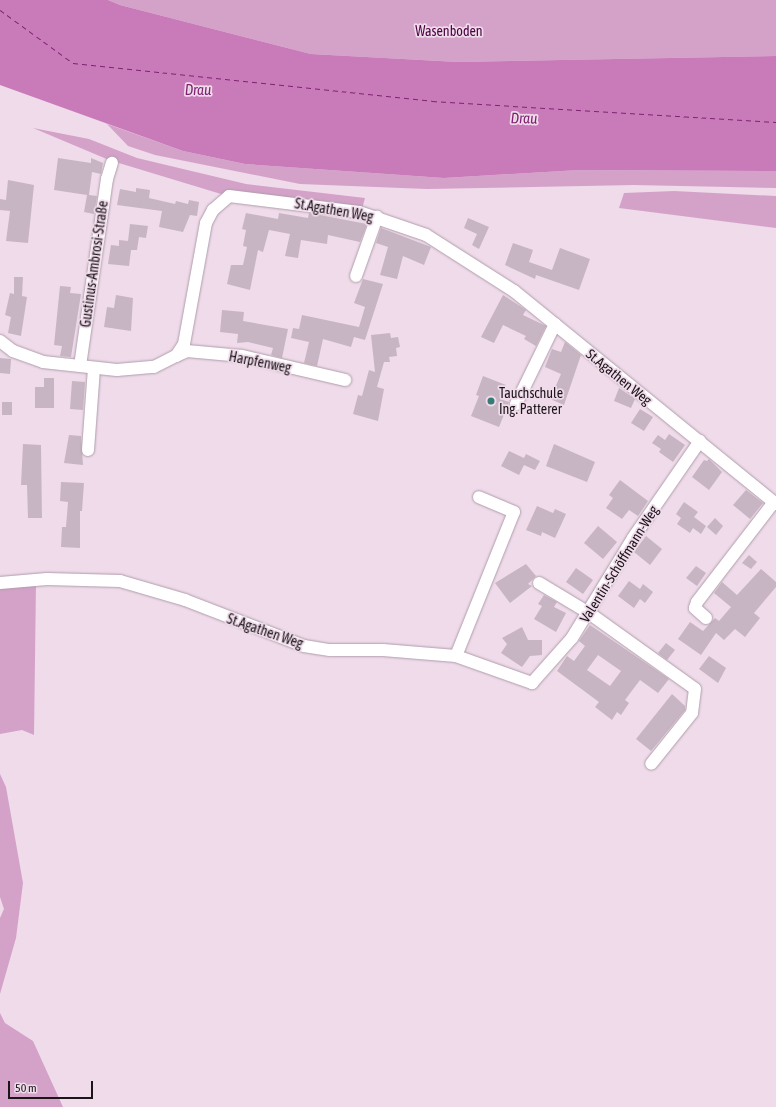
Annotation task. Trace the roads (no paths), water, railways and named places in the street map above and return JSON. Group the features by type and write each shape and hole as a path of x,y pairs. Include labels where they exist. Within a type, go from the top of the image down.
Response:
{"street":[{"name":"Gustinus-Ambrosi-Straße","path":"80,366 107,179 112,163"},
{"name":"St.Agathen Weg","path":"176,356 184,344 188,329 206,223 213,210 229,196 294,202 377,216 426,235 485,271 555,324 775,503 697,602 695,608 706,618"},
{"path":"356,276 377,216"},
{"path":"516,404 555,324"},
{"path":"0,341 13,351 43,362 117,370 154,367 176,356"},
{"name":"Harpfenweg","path":"176,356 187,351 242,356 345,380"},
{"path":"88,450 94,368"},
{"name":"Valentin-Schöffmann-Weg","path":"532,683 572,638 589,613 633,538 700,441"},
{"path":"456,656 514,512 479,497"},
{"name":"St.Agathen Weg","path":"0,583 47,579 120,581 185,600 304,646 330,650 383,650 456,656 532,683"},
{"path":"539,583 589,613 695,689 692,713 651,764"}],"water":[{"name":"Drau","path":"0,0 108,0 120,5 311,54 458,62 776,56 776,171 579,170 444,178 245,164 183,151 0,85"}],"place":[{"name":"Tauchschule Ing. Patterer","path":"491,401"}],"park label":[{"name":"Wasenboden","path":"449,31"}]}
